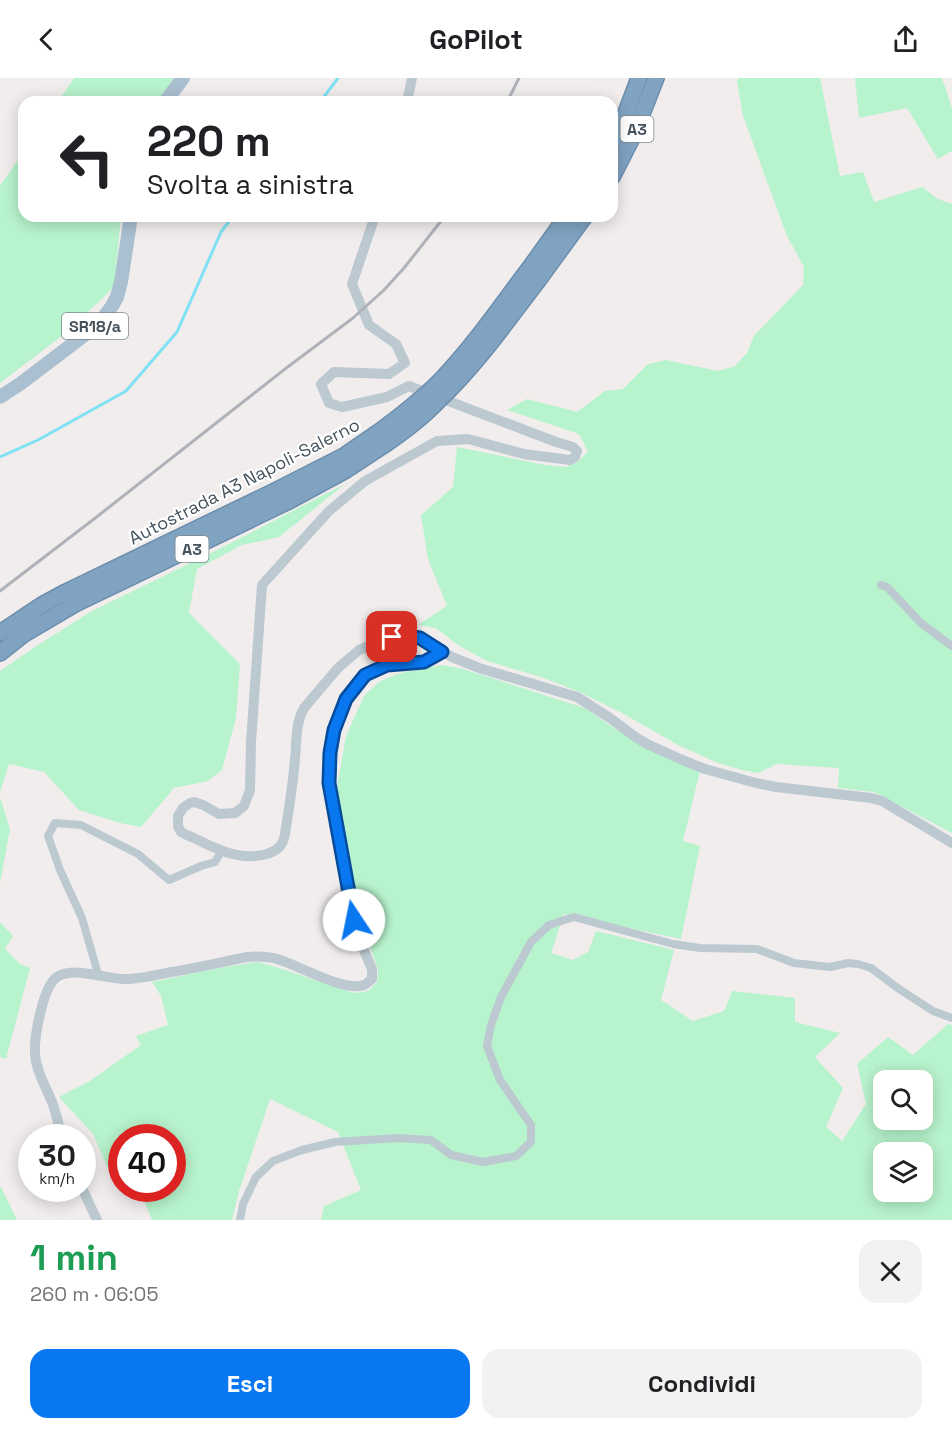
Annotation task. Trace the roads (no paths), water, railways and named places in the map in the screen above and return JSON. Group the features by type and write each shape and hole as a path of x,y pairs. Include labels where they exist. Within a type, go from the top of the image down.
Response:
{"highway":[{"name":"A3","path":"618,130 639,78"},
{"name":"A3","path":"618,165 634,134 656,78"},
{"name":"Autostrada A3 Napoli-Salerno","path":"534,274 564,222"},
{"name":"Autostrada A3 Napoli-Salerno","path":"0,653 24,634 75,604 287,502 346,470 439,382 580,222"},
{"name":"Autostrada A3 Napoli-Salerno","path":"0,633 66,592 380,440"}],"main road":[{"path":"170,96 183,78"},
{"name":"SR18/a","path":"0,397 99,324 117,297 130,222"}],"street":[{"path":"408,96 412,78"},
{"path":"373,222 352,284 369,325 396,344 405,363 389,374 334,372 321,384 329,403 342,407 387,397 409,386 573,447 577,451 575,458 570,460 524,454 468,439 437,441 365,481 329,511 262,585 251,742 250,790 244,806 235,813 219,814 194,802 186,805 178,816 178,826 181,832 221,852 246,857 272,852 279,848 283,843 297,732 300,715 304,708 322,685 360,650 392,637 405,636 420,638 442,652 479,668 577,697 634,736 680,759 732,777 776,787 882,801 952,843"},
{"path":"880,585 887,587 922,624 952,646"},
{"path":"59,1124 35,1056 36,1028 46,996 55,978 59,975 98,974 126,979 262,956 282,960 324,978 356,986 364,985 372,979 372,969 355,930 329,783 330,753 334,730 346,699 365,675 387,665 424,662 442,652"},
{"path":"98,974 82,918 60,870 48,836 55,823 81,825 138,854 169,880 215,862 221,852"},
{"path":"240,1220 243,1204 256,1177 273,1161 302,1150 334,1142 398,1138 431,1140 451,1155 483,1162 516,1156 531,1142 531,1125 500,1080 487,1046 491,1025 501,996 531,942 549,925 574,917 673,944 700,948 757,949 794,963 830,967 848,963 858,964 871,968 933,1011 952,1018"},
{"path":"89,1202 97,1220"}],"waterway":[{"path":"324,96 338,78"},
{"path":"0,457 38,440 126,391 177,332 221,232 228,222"}],"railway":[{"path":"510,96 519,78"},
{"path":"0,591 353,318 404,268 440,222"}]}
